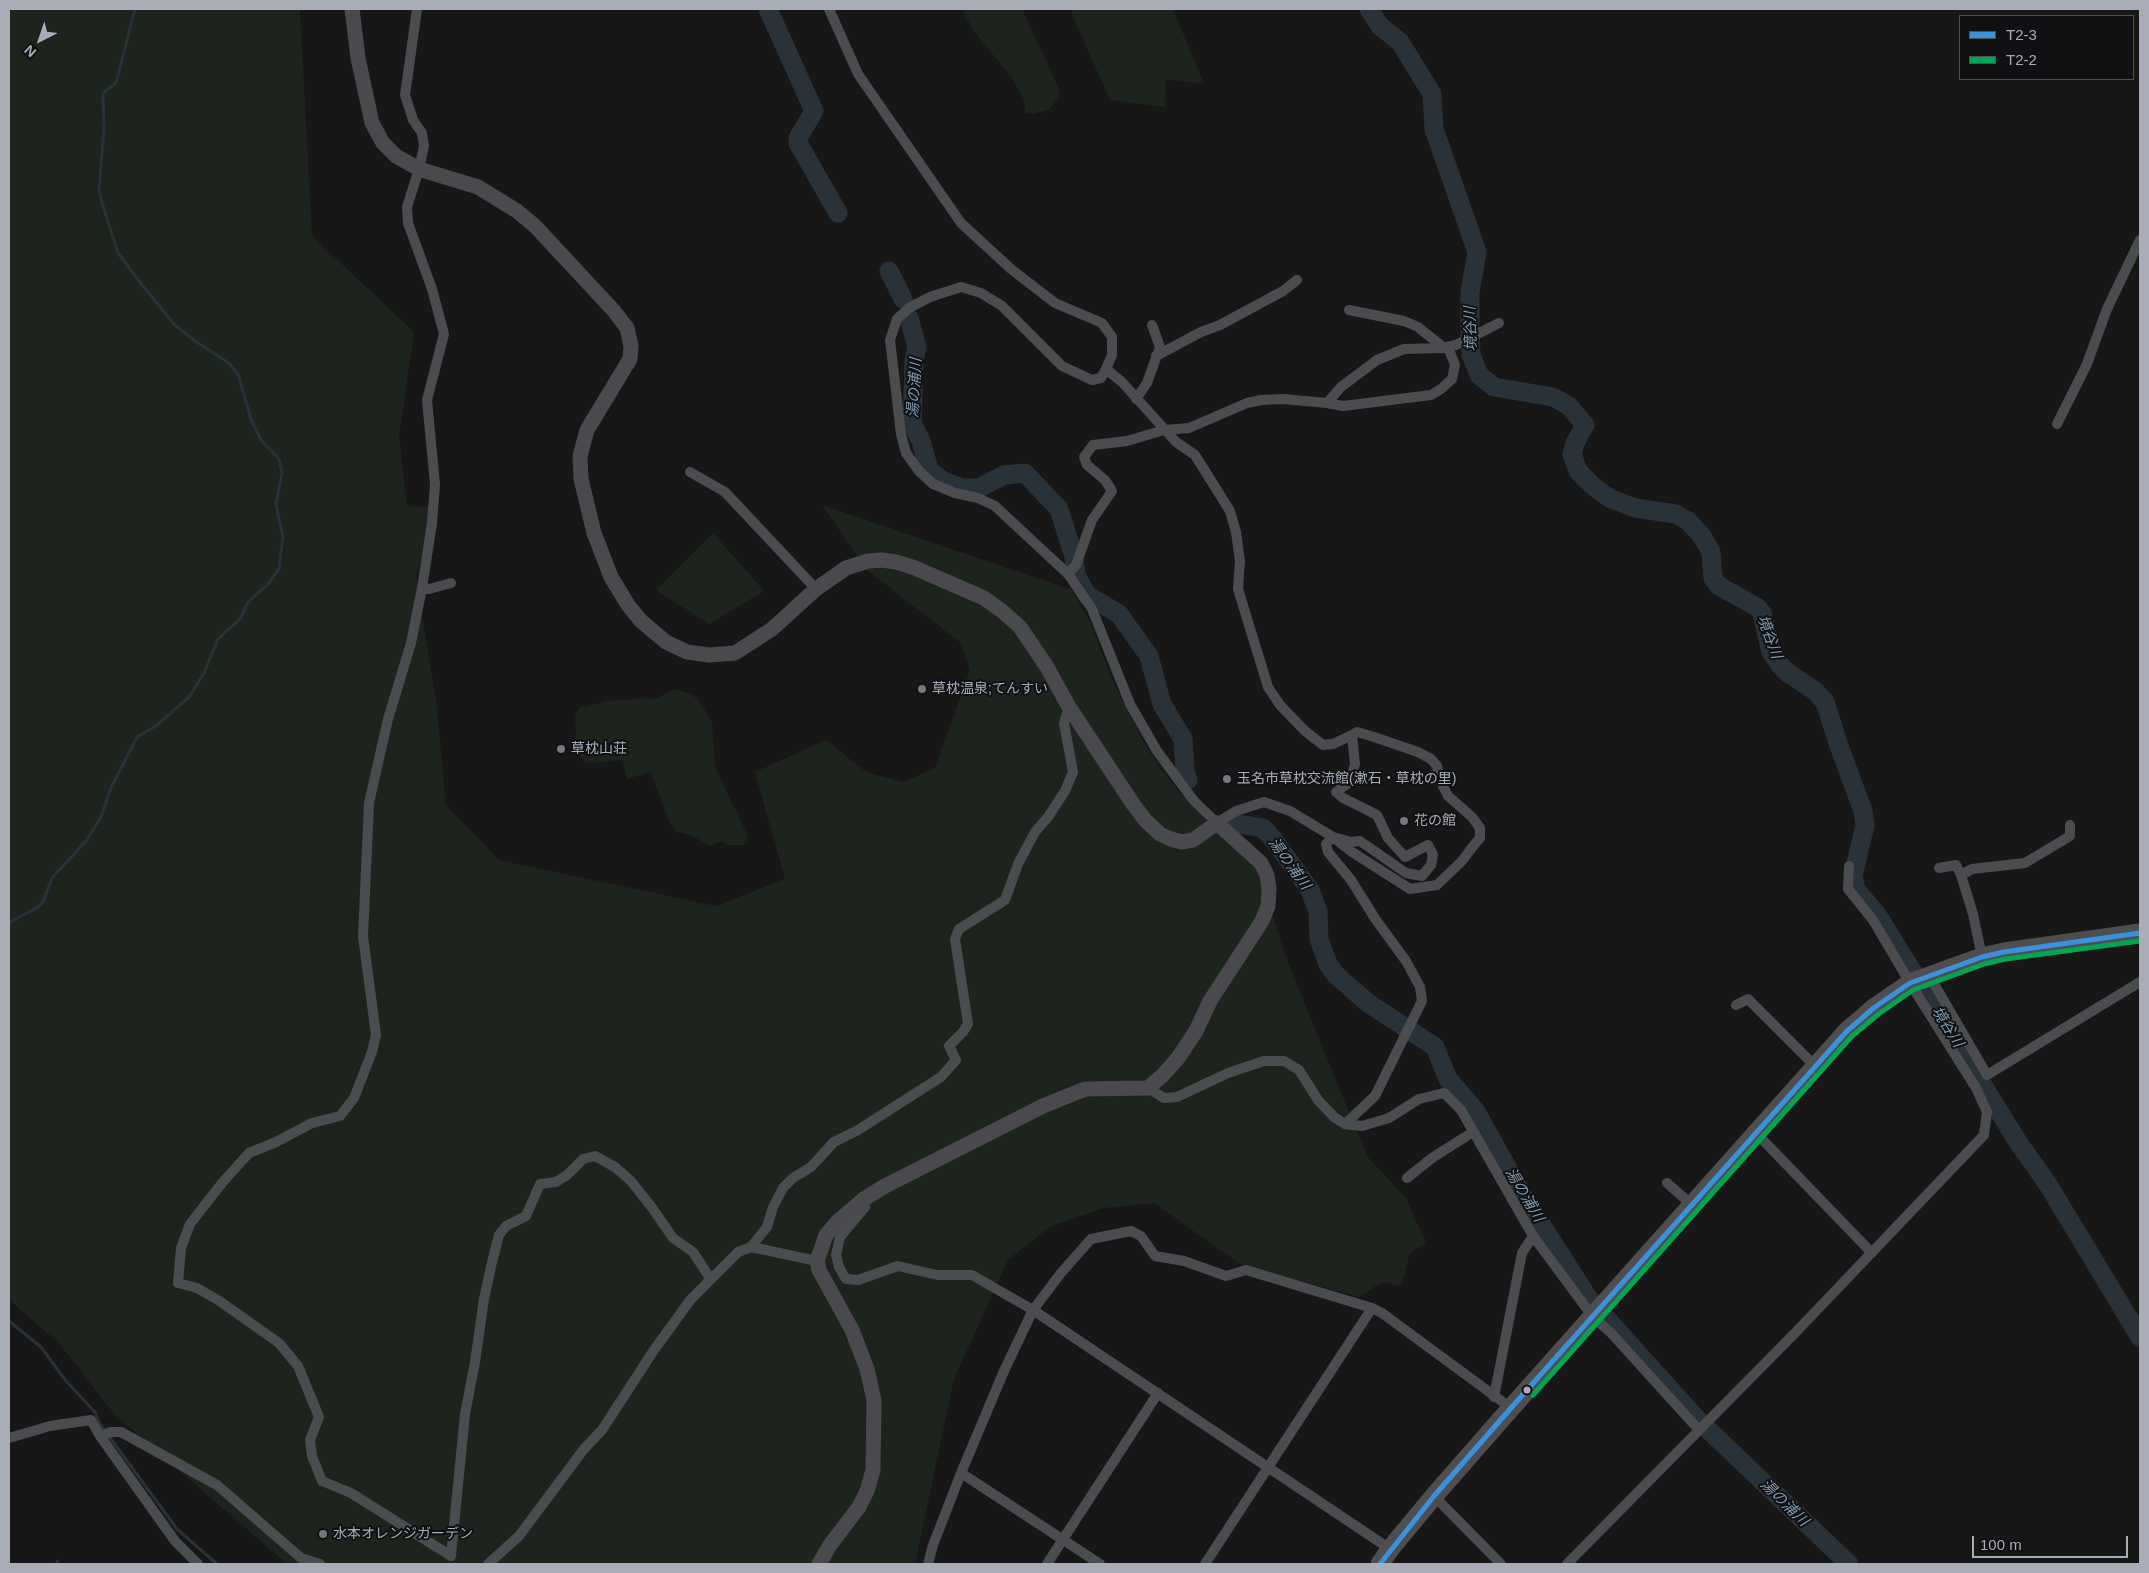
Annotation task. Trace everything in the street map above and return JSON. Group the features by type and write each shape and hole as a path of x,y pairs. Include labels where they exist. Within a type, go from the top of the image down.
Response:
{"highway":[{"path":"1385,1556 1434,1496 1511,1408 1847,1031 1875,1007 1920,978 1982,957 2004,952 2140,933"}],"street":[{"path":"352,9 358,58 372,123 383,143 396,156 419,169 478,186 517,210 535,226 614,310 627,328 631,346 630,359 587,430 580,456 581,479 594,533 611,577 628,605 642,621 666,642 687,652 709,655 735,653 772,628 816,589 846,568 868,561 896,562 915,568 970,592 1002,611 1020,627 1047,667 1069,707 1134,804 1146,821 1160,834 1182,842 1193,840 1236,811 1264,802 1290,811 1333,837 1352,852 1410,889 1437,885 1462,861 1480,838 1480,828 1472,817 1448,796 1440,780 1437,766 1431,759 1418,752 1357,732 1333,744 1322,745 1305,731 1280,705 1268,687 1238,589 1240,561 1236,532 1230,511 1195,455 1176,442 1122,382 1106,370"},
{"path":"417,9 405,95 414,120 422,133 424,146 407,207 408,223 432,289 444,334 427,400 435,484 432,523 422,588 410,643 388,718 368,803 362,936 376,1035 372,1052 354,1098 340,1116 312,1123 276,1142 248,1152 222,1183 190,1224 181,1248 178,1283 197,1288 218,1300 279,1344 298,1366 319,1417 310,1440 312,1456 322,1481 351,1493 455,1560 465,1414 490,1271 499,1235 506,1226 526,1216 540,1184 556,1182 562,1179 583,1159 595,1156 615,1167 631,1181 653,1208 673,1238 693,1252 710,1278"},
{"path":"829,9 858,74 961,223 1011,269 1056,303 1102,323 1112,337 1112,355 1106,370 1101,378 1092,380 1062,366 1002,306 981,293 962,287 930,297 909,308 897,319 890,340 901,434 906,452 919,471 933,484 955,493 978,498 995,506 1073,570 1092,609 1130,704 1157,751 1194,801 1260,863 1267,875 1269,890 1268,906 1262,921 1210,1001 1196,1031 1178,1058 1148,1088"},
{"path":"2058,424 2086,364 2107,309 2140,240"},
{"path":"1156,356 1220,325 1283,291 1297,280"},
{"path":"1073,570 1092,520 1112,491 1105,480 1087,465 1084,457 1093,445 1127,441 1164,430 1189,428 1247,403 1261,400 1283,399 1343,406 1431,395 1452,379 1455,365 1446,347 1418,327 1404,321 1349,310"},
{"path":"1327,403 1361,369 1377,360 1404,349 1456,345 1466,338 1499,323"},
{"path":"1136,399 1147,383 1160,347 1152,325"},
{"path":"690,472 725,492 816,589"},
{"path":"422,588 428,589 451,583"},
{"path":"488,1564 519,1536 584,1449 602,1430 654,1350 691,1299 738,1252 751,1247 767,1227 783,1188 811,1167 834,1142 858,1130 941,1076 956,1060 948,1046 963,1032 968,1024 956,939 959,929 1005,900 1018,864 1035,832 1048,817 1065,791 1073,772 1064,723 1069,707"},
{"path":"1333,837 1351,842 1360,841 1406,874 1422,876 1431,864 1433,855 1428,845 1405,857 1388,838 1377,815 1343,798 1336,792 1350,782 1354,764 1352,735"},
{"path":"1961,875 1972,869 2025,863 2070,836 2070,825"},
{"path":"1333,837 1326,844 1328,852 1351,880 1376,920 1406,961 1420,987 1422,1000 1375,1096 1346,1124"},
{"path":"1939,868 1956,865 1961,875 1973,914 1982,957"},
{"path":"1850,866 1848,889 1920,978 1987,1075 2140,982"},
{"path":"1567,1564 1709,1421 1984,1135 1987,1112 1920,978"},
{"path":"1736,1005 1748,999 1816,1066"},
{"path":"819,1564 830,1545 859,1508 867,1491 873,1470 874,1400 866,1369 852,1330 825,1284 817,1261 826,1235 837,1222 864,1199 885,1186 1066,1096 1086,1089 1148,1088 1164,1098 1177,1097 1202,1084 1264,1061 1284,1061 1299,1070 1318,1100 1334,1117 1346,1124 1362,1126 1389,1118 1419,1099 1444,1092 1461,1110 1533,1236 1611,1333 1700,1430"},
{"path":"1407,1178 1432,1158 1473,1132"},
{"path":"1756,1133 1872,1252"},
{"path":"1666,1183 1692,1205"},
{"path":"864,1199 865,1207 840,1238 836,1255 839,1268 846,1279 858,1280 898,1266 937,1275 972,1275 1033,1310 1269,1467 1385,1556"},
{"path":"928,1564 933,1545 961,1473 1033,1310 1061,1273 1091,1239 1131,1231 1141,1236 1155,1256 1184,1262 1226,1276 1246,1270 1372,1308 1382,1313 1511,1408"},
{"path":"1494,1397 1522,1253 1533,1236"},
{"path":"751,1247 817,1261"},
{"path":"1205,1564 1372,1308"},
{"path":"1047,1564 1158,1393"},
{"path":"9,1438 50,1426 91,1420 104,1434 175,1541 198,1564"},
{"path":"104,1434 121,1432 216,1485 301,1558 320,1564"},
{"path":"961,1473 1100,1564"},
{"path":"1434,1496 1501,1564"}],"shaded area":[{"path":"9,9 300,9 312,236 414,332 399,437 407,506 429,507 424,550 416,576 437,708 446,805 499,860 716,906 785,879 755,772 826,740 866,772 903,782 935,768 970,670 961,643 867,570 822,505 1072,590 1091,624 1111,677 1144,743 1164,773 1191,806 1255,866 1260,876 1287,960 1367,1156 1406,1198 1426,1243 1410,1253 1401,1286 1382,1282 1359,1297 1240,1264 1154,1203 1104,1208 1051,1226 1008,1260 954,1379 915,1564 287,1564 115,1415 59,1343 9,1300"},
{"path":"962,9 1022,9 1059,89 1059,97 1049,110 1033,114 1025,113 1024,100 1012,78 973,30"},
{"path":"1071,9 1173,9 1204,84 1166,79 1165,107 1110,100"},
{"path":"713,533 764,591 709,624 656,590"},
{"path":"675,689 692,694 703,706 712,723 715,767 746,832 748,842 743,845 727,845 722,841 709,846 693,836 675,831 667,817 651,772 627,779 622,760 584,762 577,750 575,717 579,708 608,701 656,699"}],"waterway":[{"path":"9,926 10,922 38,907 43,902 52,878 86,841 101,817 111,788 137,737 156,726 189,697 204,673 218,639 240,619 248,602 269,583 279,569 283,537 276,504 282,473 279,459 261,440 251,419 238,374 229,363 195,341 175,325 118,253 99,191 104,129 103,93 116,83 135,9"},
{"name":"湯の浦川","path":"768,9 814,111 798,138 798,143 838,213"},
{"name":"境谷川","path":"1369,9 1380,26 1400,42 1432,94 1434,129 1477,252 1470,292 1470,330 1471,355 1479,375 1494,387 1553,397 1569,406 1585,425 1575,443 1572,454 1578,471 1609,498 1635,508 1676,514 1688,521 1702,536 1711,552 1713,578 1719,586 1757,607 1762,613 1771,652 1780,665 1788,673 1815,691 1825,702 1863,811 1865,825 1853,876 1856,890 1878,916 2018,1142 2047,1183 2140,1337"},
{"name":"湯の浦川","path":"889,271 903,299"},
{"name":"湯の浦川","path":"909,318 917,347 914,361 912,423 921,441 929,470 943,481 962,488 979,488 1004,475 1025,473 1059,509 1074,557 1076,575 1087,595 1119,614 1149,656 1162,704 1183,739 1185,771 1188,780"},
{"name":"湯の浦川","path":"1233,823 1263,828 1310,890 1318,912 1319,939 1328,964 1336,975 1368,1003 1435,1047 1448,1079 1475,1110 1522,1194 1589,1299 1696,1418 1849,1564"},
{"path":"9,1321 41,1347 66,1381 95,1412 100,1424 177,1529 217,1564"}],"transit line":[{"name":"T2-3","path":"1380,1564 1434,1496 1511,1408 1847,1031 1875,1007 1910,983 1982,957 2004,952 2140,933"},
{"name":"T2-2","path":"1533,1395 1852,1036 1880,1013 1913,990 1984,964 2005,959 2140,941"}],"place":[{"name":"草枕温泉;てんすい","path":"922,689"},
{"name":"草枕山荘","path":"561,749"},
{"name":"玉名市草枕交流館(漱石・草枕の里)","path":"1227,779"},
{"name":"花の館","path":"1404,821"},
{"name":"水本オレンジガーデン","path":"323,1534"}]}
